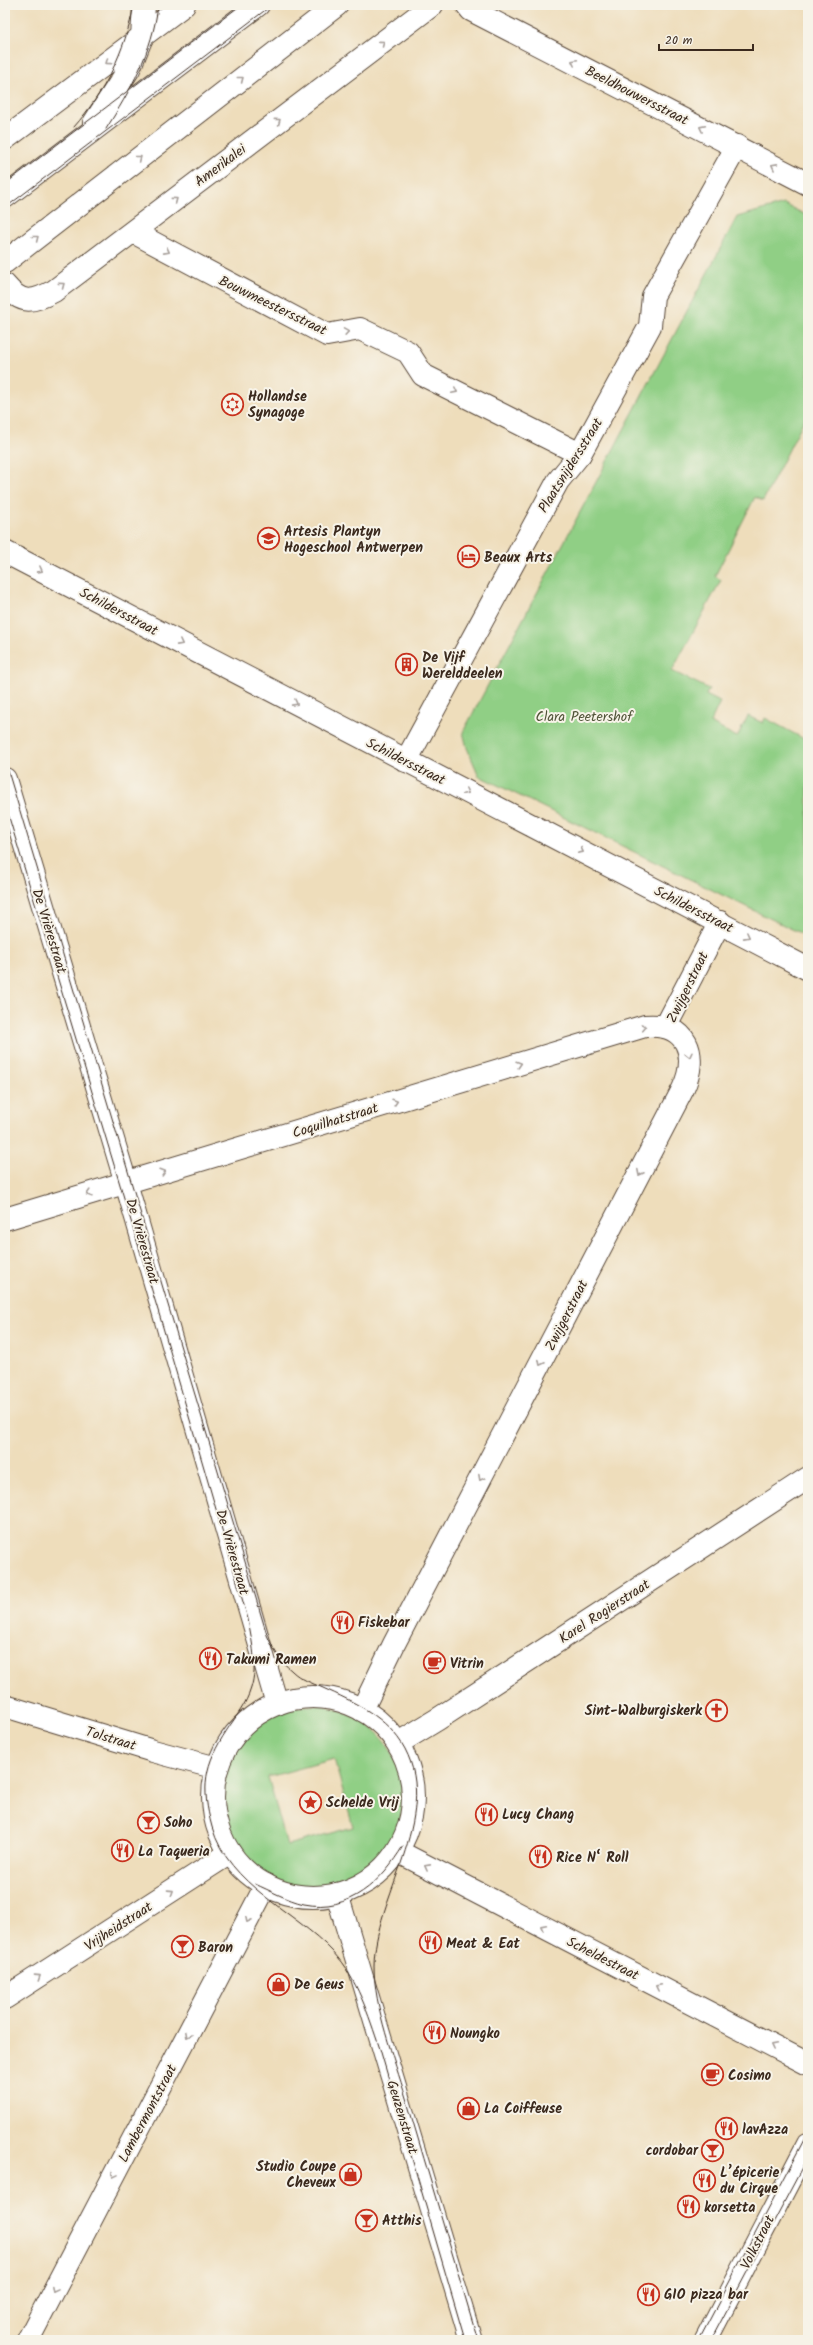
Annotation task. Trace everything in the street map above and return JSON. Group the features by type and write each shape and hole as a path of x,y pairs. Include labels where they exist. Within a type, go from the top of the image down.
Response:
{"street":[{"path":"86,137 129,69 142,37 144,5"},
{"path":"5,139 184,5"},
{"path":"5,197 258,5"},
{"path":"5,262 337,5"},
{"name":"Amerikalei","path":"5,285 14,295 20,298 37,300 54,291 432,5"},
{"name":"Beeldhouwersstraat","path":"467,5 471,10 808,184"},
{"name":"Plaatsnijdersstraat","path":"406,761 558,481 580,454 650,326 653,296 736,146"},
{"name":"Bouwmeestersstraat","path":"133,232 327,335 360,330 408,352 423,375 580,454"},
{"name":"Schildersstraat","path":"5,552 808,969"},
{"name":"De Vrièrestraat","path":"5,779 126,1183 277,1704"},
{"name":"Zwijgerstraat","path":"362,1710 394,1644 689,1077 691,1064 690,1052 684,1040 666,1026 720,922"},
{"name":"Coquilhatstraat","path":"5,1219 645,1026 666,1026"},
{"name":"Karel Rogierstraat","path":"400,1742 438,1719 808,1478"},
{"path":"320,1698 342,1702 362,1710 400,1742 412,1786 412,1809 399,1852 371,1878 337,1894 301,1896 266,1885 246,1871 230,1853 221,1837 215,1815 213,1786 217,1768 224,1751 246,1723 277,1704 298,1699 320,1698"},
{"name":"Tolstraat","path":"5,1706 152,1751 217,1768"},
{"name":"Scheldestraat","path":"399,1852 808,2064"},
{"name":"Vrijheidstraat","path":"5,1998 230,1853"},
{"name":"Lambermontstraat","path":"28,2340 266,1885"},
{"name":"Geuzenstraat","path":"337,1894 471,2340"},
{"name":"Volkstraat","path":"706,2340 808,2144"}],"green space":[{"name":"Clara Peetershof","path":"784,204 808,216 808,412 763,501 755,497 715,576 721,580 672,671 709,689 706,695 720,702 710,723 737,737 748,716 763,723 765,718 808,741 808,937 479,776 467,748 463,732 737,217"},
{"path":"321,1705 348,1713 363,1721 386,1744 400,1771 403,1799 398,1828 385,1854 364,1874 337,1888 305,1892 272,1884 246,1867 229,1842 219,1813 219,1782 228,1753 247,1729 282,1709","holes":["334,1759 353,1827 287,1845 268,1777"]}],"tram line":[{"path":"74,127 95,100 112,70 125,39 134,5"},
{"path":"106,129 124,100 146,54 158,5"},
{"path":"5,184 241,5"},
{"path":"5,208 272,5"},
{"path":"5,761 267,1635 280,1659 295,1674 306,1681 335,1693 358,1705 380,1719 398,1738 405,1749 414,1775 415,1802 411,1830 384,1913 377,1940 374,1966 375,1982 381,2016 478,2340"},
{"path":"5,804 160,1317 248,1619 254,1654 253,1680 246,1700 219,1743 209,1766 206,1800 212,1827 220,1848 233,1866 264,1896 300,1923 333,1952 342,1963 356,1986 380,2049 465,2340"},
{"path":"255,1884 285,1898 304,1904 320,1906 336,1904 350,1899 362,1892 374,1882 395,1859 403,1846"},
{"path":"699,2340 808,2132"},
{"path":"711,2340 808,2157"}],"place":[{"name":"Hollandse Synagoge","path":"232,404"},
{"name":"Artesis Plantyn Hogeschool Antwerpen","path":"269,539"},
{"name":"Beaux Arts","path":"468,557"},
{"name":"De Vijf Werelddeelen","path":"407,665"},
{"name":"Fiskebar","path":"342,1622"},
{"name":"Takumi Ramen","path":"210,1659"},
{"name":"Vitrin","path":"434,1663"},
{"name":"Sint-Walburgiskerk","path":"717,1710"},
{"name":"Schelde Vrij","path":"310,1802"},
{"name":"Lucy Chang","path":"486,1814"},
{"name":"Soho","path":"149,1822"},
{"name":"La Taqueria","path":"123,1851"},
{"name":"Rice N‘ Roll","path":"541,1857"},
{"name":"Meat & Eat","path":"430,1943"},
{"name":"Baron","path":"182,1947"},
{"name":"De Geus","path":"278,1984"},
{"name":"Noungko","path":"434,2033"},
{"name":"Cosimo","path":"713,2075"},
{"name":"La Coiffeuse","path":"469,2108"},
{"name":"lavAzza","path":"727,2129"},
{"name":"cordobar","path":"713,2150"},
{"name":"Studio Coupe Cheveux","path":"351,2174"},
{"name":"L’épicerie du Cirque","path":"705,2180"},
{"name":"korsetta","path":"689,2207"},
{"name":"Atthis","path":"367,2220"},
{"name":"GIO pizza bar","path":"649,2294"}]}
